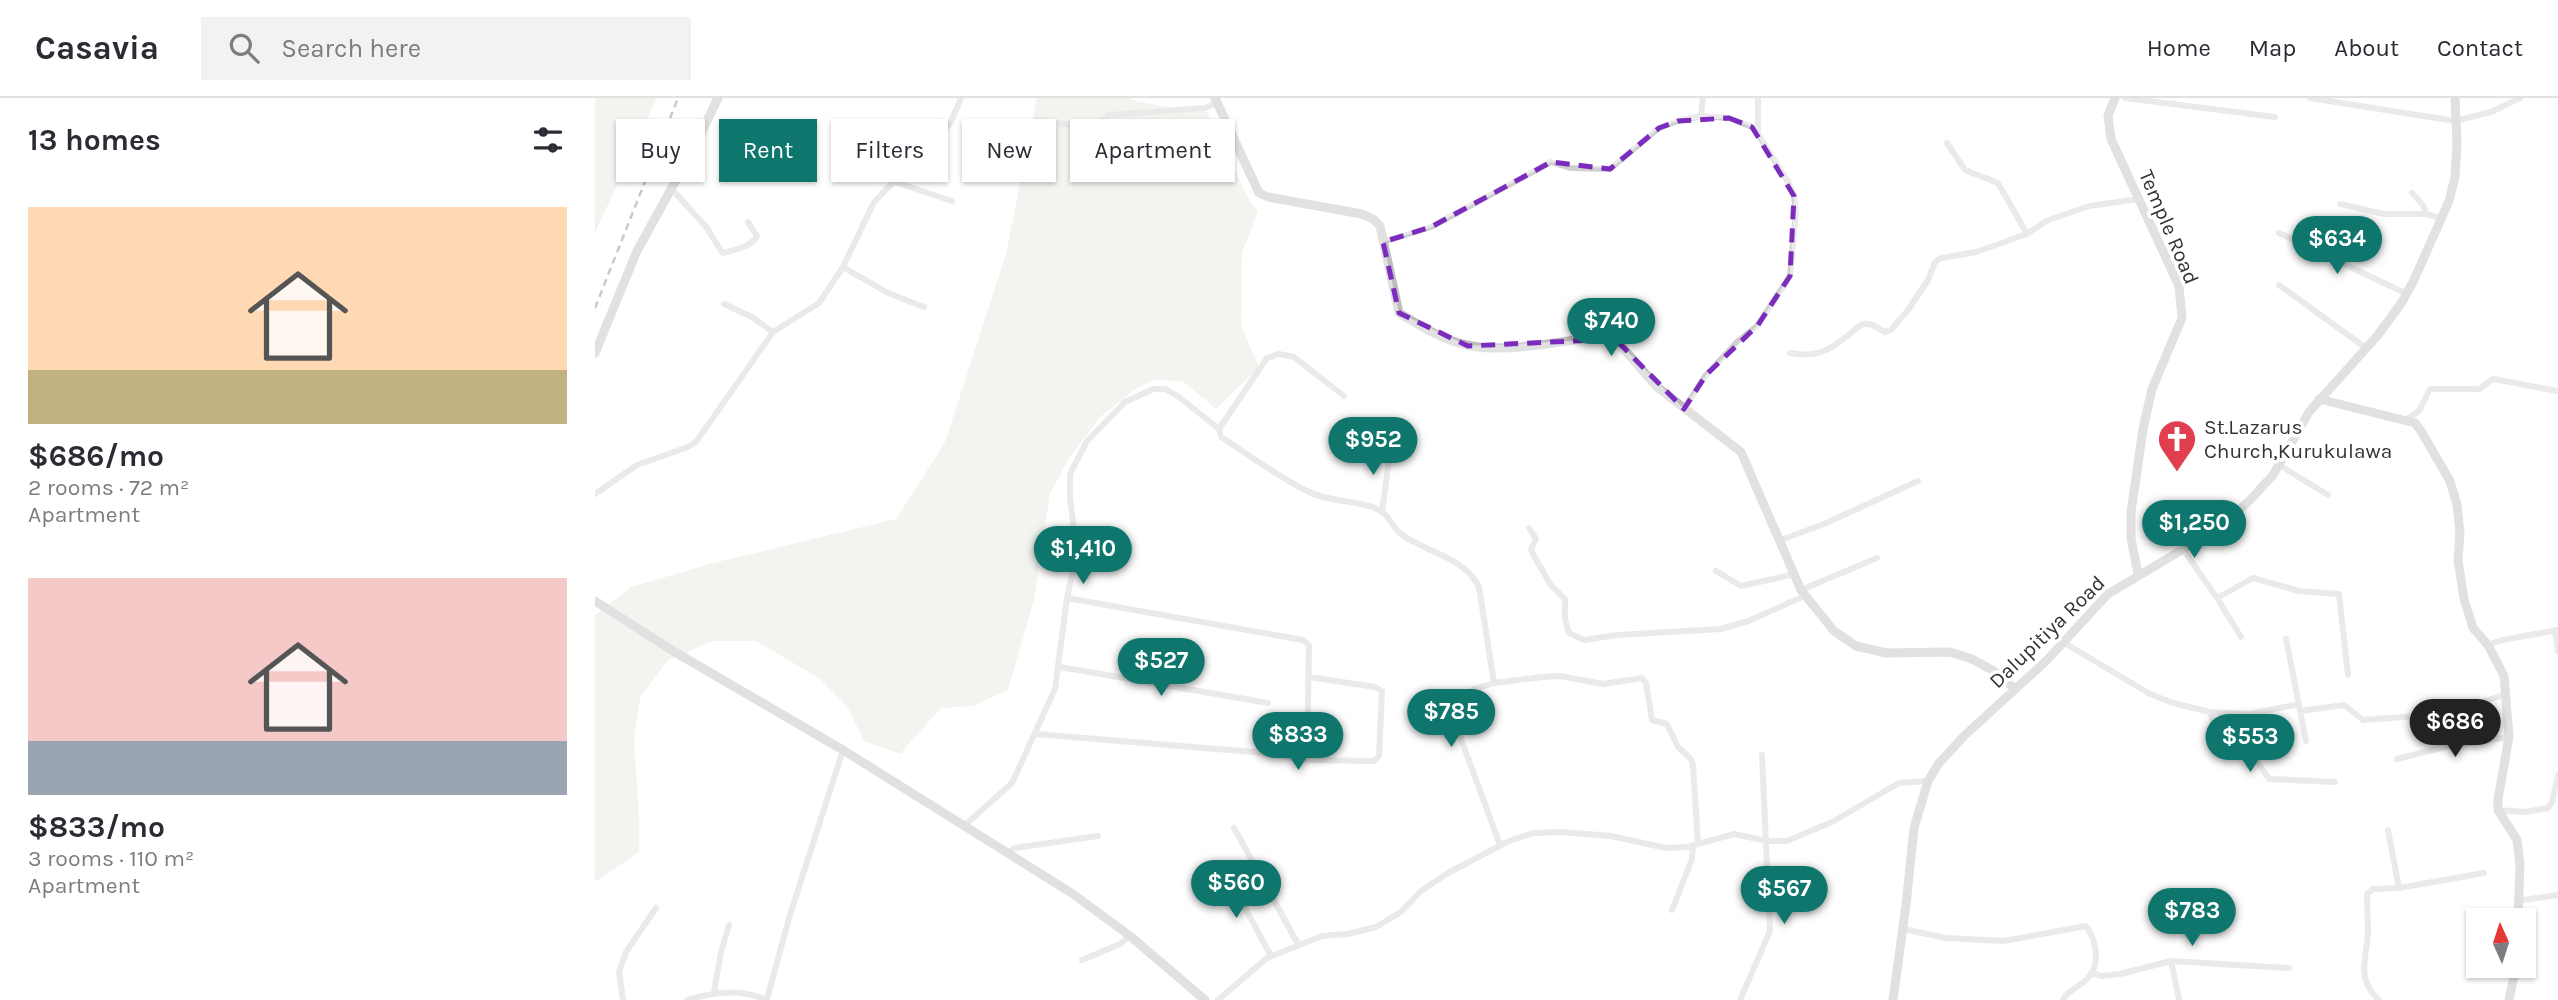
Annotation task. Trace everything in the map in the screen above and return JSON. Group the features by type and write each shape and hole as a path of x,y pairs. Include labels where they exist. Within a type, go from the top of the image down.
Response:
{"street":[{"path":"595,353 627,271 718,98"},
{"path":"948,126 961,98"},
{"path":"1701,116 1703,98"},
{"path":"1758,98 1758,134"},
{"name":"Temple Road","path":"2115,98 2108,116 2111,139 2179,286 2182,318 2156,379 2143,429 2130,512 2131,538 2138,575"},
{"path":"2125,98 2275,117"},
{"path":"2310,98 2455,121 2491,113 2520,98"},
{"name":"Dalupitiya Road","path":"1893,1000 1914,828 1928,781 1939,763 2014,688 2046,661 2101,600 2229,519 2250,500 2279,465 2297,431 2319,399 2366,348 2407,294 2449,201 2455,177 2455,98"},
{"path":"1056,123 1092,128 1109,116 1204,108 1216,101 1259,193 1268,197 1362,214 1380,226 1399,313 1436,335 1468,346 1516,347 1602,336 1615,339 1657,387 1741,452 1803,593 1834,631 1856,646 1886,653 1950,652 1972,659 1994,671 2014,688"},
{"path":"1383,242 1431,227 1551,162 1570,168 1610,169 1659,128 1678,121 1701,116 1729,118 1752,127 1789,183 1794,196 1796,212 1790,276 1758,326 1738,341 1706,375 1684,409"},
{"path":"1947,143 1965,170 1998,183 2027,234"},
{"path":"595,494 637,465 696,442 773,332 819,303 843,267 874,202 895,182 951,201"},
{"path":"671,188 707,228 725,253 748,246 756,240 757,236 748,222"},
{"path":"2412,193 2427,214"},
{"path":"1790,353 1807,356 1820,353 1835,346 1862,324 1871,324 1885,332 1891,330 1928,280 1935,262 1941,258 1976,253 2027,234 2046,221 2089,206 2139,199"},
{"path":"2340,204 2384,214 2427,214 2441,218"},
{"path":"2279,233 2407,294"},
{"path":"843,267 888,293 924,307"},
{"path":"2279,285 2366,348"},
{"path":"724,304 752,317 773,332"},
{"path":"1219,429 1268,358 1279,354 1294,357 1344,396"},
{"path":"2405,420 2419,411 2430,389 2479,389 2493,379 2558,391"},
{"path":"964,826 1012,783 1055,689 1067,598 1077,552 1070,498 1070,474 1087,441 1125,402 1153,389 1165,389 1179,397 1219,429 1221,437 1305,490 1321,497 1373,507 1392,520 1399,532 1437,554 1458,561 1473,575 1479,586 1495,683"},
{"path":"2319,399 2415,423 2450,481 2457,505 2460,533 2458,560 2464,600 2473,628 2488,645 2504,676 2507,694 2509,737 2498,810 2517,840 2520,865 2517,908"},
{"path":"1382,512 1391,446"},
{"path":"2279,465 2328,495"},
{"path":"1781,540 1824,524 1918,481"},
{"path":"1529,528 1536,539 1531,549 1533,554 1550,584 1565,599 1565,619 1569,633 1584,640 1617,635 1721,629 1748,621 1877,558"},
{"path":"2183,549 2241,637"},
{"path":"1716,571 1741,586 1795,574"},
{"path":"2217,598 2253,578 2299,591 2339,594 2348,675"},
{"path":"1067,598 1303,640 1309,645 1307,760"},
{"path":"595,601 673,651 843,750 1073,894 1130,936 1205,1000"},
{"path":"2488,645 2557,630 2558,652"},
{"path":"2286,639 2306,741"},
{"path":"2063,642 2150,694 2210,712 2249,714 2344,705 2363,720 2444,714 2507,694"},
{"path":"1060,667 1268,702"},
{"path":"1500,845 1461,739 1456,717 1462,698 1473,690 1495,683 1560,676 1603,684 1642,678 1646,683 1652,720 1667,724 1678,747 1691,759 1693,765 1695,844 1692,859 1672,910"},
{"path":"1036,734 1253,752 1307,760 1374,761 1378,755 1382,691 1375,687 1309,677"},
{"path":"2210,712 2223,754 2253,755 2269,779 2335,782"},
{"path":"2397,759 2444,747 2509,737"},
{"path":"687,1000 715,992 744,992 767,1000 789,918 843,750"},
{"path":"1740,1000 1770,930 1762,755"},
{"path":"2498,810 2525,812 2548,808 2558,775"},
{"path":"1218,1000 1271,956 1322,936 1348,934 1376,927 1401,912 1421,891 1475,857 1533,833 1562,832 1611,836 1666,848 1734,834 1767,841 1787,841 1832,822 1899,783 1928,781"},
{"path":"1234,828 1298,944"},
{"path":"2388,830 2399,888"},
{"path":"1007,853 1014,849 1098,836"},
{"path":"1225,871 1271,956"},
{"path":"2379,1000 2369,991 2363,971 2368,934 2367,894 2373,889 2399,888 2484,873"},
{"path":"2517,901 2558,895"},
{"path":"623,1000 619,972 626,953 656,908"},
{"path":"715,992 721,952 729,925"},
{"path":"1903,929 1947,938 2004,941 2086,926 2095,937 2095,967 2088,978 2066,994 2063,1000"},
{"path":"1082,960 1120,944 1130,936"},
{"path":"2091,972 2102,976 2120,974 2171,961 2289,968"},
{"path":"2171,961 2179,1000"},
{"path":"2509,1000 2514,978"}],"highlighted area":[{"path":"1729,118 1752,127 1794,196 1790,276 1758,325 1706,375 1684,409 1615,339 1468,346 1399,313 1383,242 1431,227 1551,162 1610,169 1659,128 1678,121"}],"shaded area":[{"path":"595,98 657,98 647,119 616,119 616,182 618,182 595,233"},
{"path":"1037,98 1132,98 1193,112 1206,111 1210,119 1070,119 1070,182 1235,182 1235,171 1258,212 1242,253 1241,326 1259,367 1216,409 1184,382 1156,379 1137,388 1100,417 1070,457 1050,493 1034,600 1008,690 973,706 941,708 900,754 864,741 847,706 819,678 756,641 713,641 667,661 640,698 634,740 639,852 595,882 595,615 631,587 713,563 896,519 945,442 1006,254 1020,182 1056,182 1056,119 1033,119"}],"railway":[{"path":"595,308 678,98"}],"place":[{"name":"St.Lazarus Church,Kurukulawa","path":"2177,473"}]}
